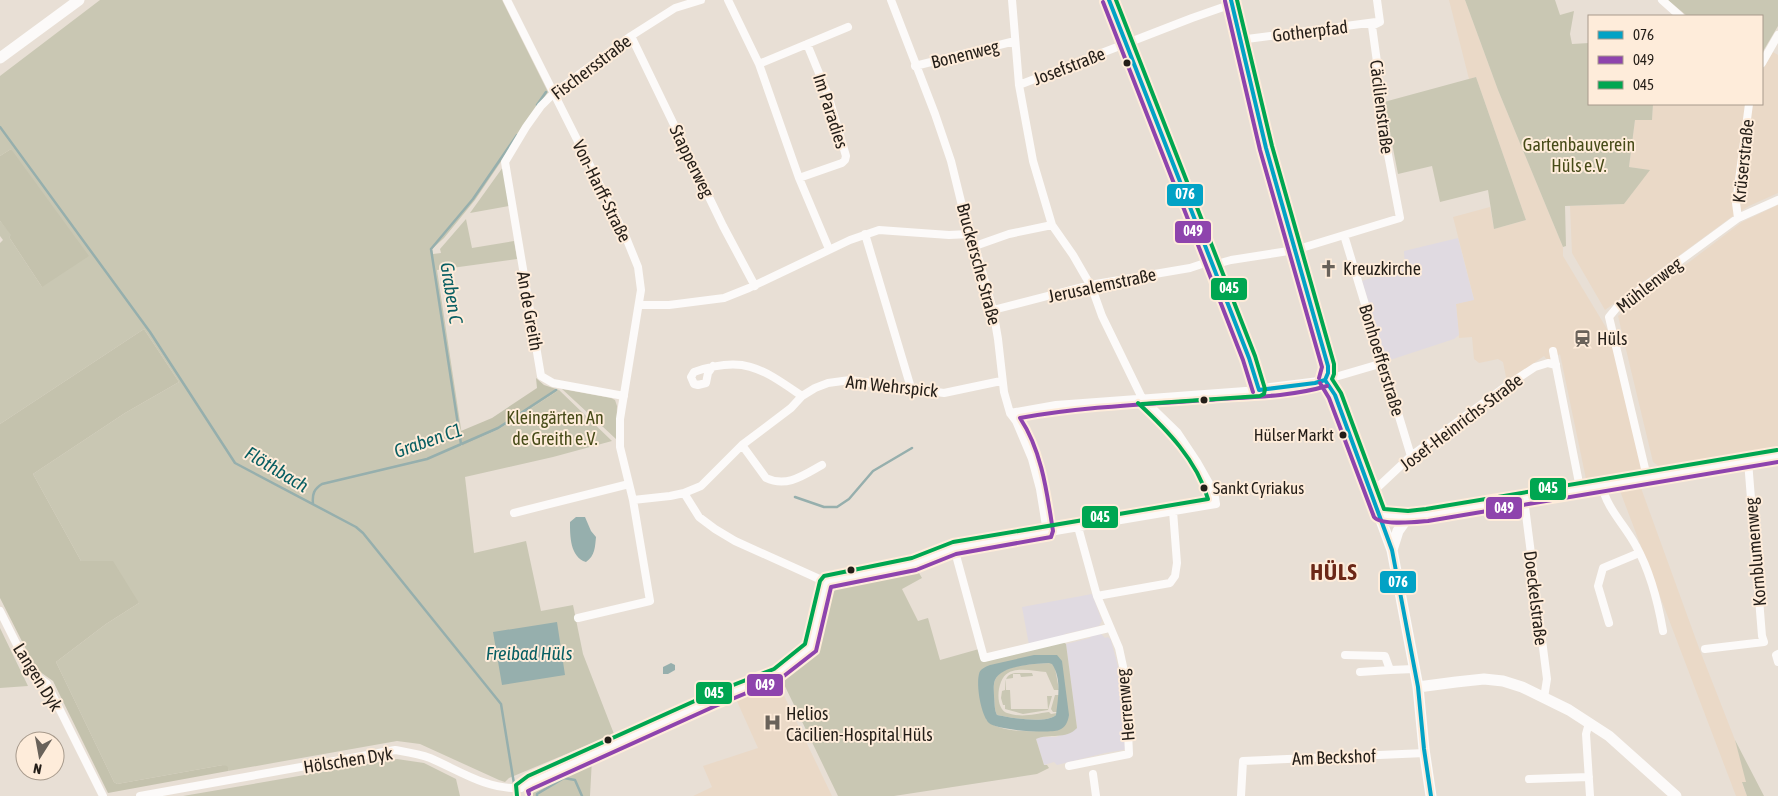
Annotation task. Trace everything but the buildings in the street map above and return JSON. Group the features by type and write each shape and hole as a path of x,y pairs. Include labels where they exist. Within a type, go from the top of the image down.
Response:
{"street":[{"path":"0,58 79,0"},
{"name":"Von-Harff-Straße","path":"507,0 625,235 638,267 641,280 639,305 620,419 620,447 629,484 650,601 578,618"},
{"name":"Fischersstraße","path":"505,162 526,127 541,106 554,93 679,3 701,0"},
{"path":"728,0 760,64 799,178 829,249"},
{"name":"Bruckersche Straße","path":"891,0 951,161 969,234 975,246 993,310 1001,360 1001,381 1010,413 1016,421 1032,459 1040,489 1047,532"},
{"path":"684,493 699,517 715,529 735,541 826,582 914,564 954,548 1216,504 1214,492 1177,432 1142,398 1102,316 1090,285 1073,255 1052,225 1033,161 1019,85 1012,0"},
{"path":"1109,0 1212,263 1259,390"},
{"name":"Cäcilienstraße","path":"1377,0 1380,22 1372,26 1376,66 1383,128 1400,218"},
{"path":"1662,0 1679,15"},
{"path":"1231,2 1266,148 1328,366 1326,380 1335,395 1392,550 1418,687 1431,796"},
{"name":"Josefstraße","path":"1019,85 1231,2"},
{"name":"Gotherpfad","path":"1239,40 1380,22"},
{"path":"760,64 848,28"},
{"path":"1763,61 1778,35"},
{"name":"Stapperweg","path":"631,36 723,226 755,286"},
{"name":"Bonenweg","path":"915,66 1015,41"},
{"name":"Im Paradies","path":"799,178 842,163 846,156 828,95 807,44"},
{"name":"Krüserstraße","path":"1738,218 1736,203 1749,105"},
{"name":"An de Greith","path":"505,162 541,376 553,383 624,396"},
{"name":"Mühlenweg","path":"1647,477 1609,317 1618,306 1738,218 1778,200"},
{"name":"Jerusalemstraße","path":"993,310 1090,285 1295,250 1400,218"},
{"path":"975,246 1008,234 1052,225"},
{"path":"639,305 669,306 724,298 755,286 829,249 879,230 949,235 969,234"},
{"path":"865,234 911,388"},
{"name":"Bonhoefferstraße","path":"1344,235 1411,456"},
{"path":"1553,352 1580,488"},
{"path":"1010,413 1042,407 1134,401 1142,398 1315,384 1383,363"},
{"name":"Josef-Heinrichs-Straße","path":"1370,490 1378,486 1411,456 1509,384 1535,367 1548,363 1556,365"},
{"path":"713,366 729,364 757,368 770,374 802,396"},
{"name":"Am Wehrspick","path":"632,500 670,496 684,493 700,486 742,445 791,408 802,396 815,388 839,380 944,393 1001,381"},
{"path":"742,445 766,478 771,480 790,482 822,465"},
{"path":"1380,515 1408,517 1778,456"},
{"name":"Kornblumenweg","path":"1705,649 1764,642 1748,461"},
{"path":"514,512 629,484"},
{"path":"1602,484 1607,500 1639,553 1650,578 1663,631"},
{"name":"Doeckelstraße","path":"1524,499 1547,679 1544,698"},
{"path":"1097,596 1170,583 1176,576 1177,563 1173,511"},
{"path":"1392,550 1398,531 1408,517"},
{"name":"Herrenweg","path":"1069,766 1129,754 1126,688 1119,648 1097,596 1078,527"},
{"path":"954,548 984,658 1109,628"},
{"path":"1609,623 1598,586 1603,568 1639,553"},
{"name":"Hölschen Dyk","path":"140,796 396,750 428,757 472,779 522,792 702,705 777,674 810,648 826,582"},
{"name":"Langen Dyk","path":"0,611 30,670 47,684 103,796"},
{"path":"1345,655 1385,656 1390,670"},
{"path":"1360,672 1414,669"},
{"path":"1418,687 1493,680 1522,687 1589,723 1609,736 1676,796"},
{"path":"1589,723 1586,734 1590,796"},
{"name":"Am Beckshof","path":"1241,796 1243,761 1425,753"},
{"path":"1093,774 1096,796"},
{"path":"1529,779 1589,777"}],"shaded area":[{"path":"1449,0 1465,0 1498,90 1563,247 1563,256 1610,334 1642,469 1586,479 1560,354 1549,362 1544,356 1507,382 1503,362 1498,359 1479,363 1474,359 1472,337 1459,338 1456,304 1474,299 1453,217 1490,207 1494,229 1526,220 1476,77 1469,79"},
{"path":"1773,52 1778,55 1778,193 1749,206 1730,218 1605,310 1572,253 1570,206 1624,204 1649,170 1629,167 1635,120 1652,120 1653,105 1763,105 1763,69"},
{"path":"11,149 89,256 42,287 9,237 11,235 0,221 0,156"},
{"path":"1778,205 1778,448 1660,467 1653,462 1618,316 1742,222"},
{"path":"1458,238 1474,300 1456,304 1459,335 1454,339 1387,361 1362,281 1405,267 1404,251"},
{"path":"144,329 179,382 125,413 33,474 81,561 113,561 139,603 106,624 56,662 114,782 117,784 223,765 229,769 228,771 108,793 53,681 36,669 0,598 0,424"},
{"path":"536,378 544,385 559,390 499,429 462,446 461,431 492,418 537,388"},
{"path":"1641,488 1699,648 1735,740 1747,783 1742,783 1747,796 1736,796 1620,491"},
{"path":"1092,594 1102,621 1099,626 1029,645 1022,607"},
{"path":"1100,633 1105,638 1108,637 1111,640 1118,667 1125,749 1057,765 1054,762 1044,765 1036,739 1039,737 1056,737 1077,728 1066,644 1090,638 1091,635"},
{"name":"Helios Cäcilien-Hospital Hüls","path":"777,681 832,796 693,796 712,787 703,766 758,748 736,699"}],"green space":[{"name":"Kleingärten An de Greith e.V.","path":"100,0 502,0 548,92 475,200 444,238 432,249 433,254 441,253 440,249 466,219 472,248 514,241 517,259 437,270 463,442 461,446 499,429 559,390 612,441 553,457 465,477 474,553 526,541 541,611 573,605 583,654 614,734 509,778 505,782 420,744 397,741 228,771 229,769 223,765 117,784 114,782 56,662 106,624 139,603 81,561 33,474 125,413 179,382 144,329 0,424 0,243 3,240 0,236 0,221 12,235 9,237 42,287 11,149 0,156 0,76"},
{"name":"Gartenbauverein Hüls e.V.","path":"1465,0 1555,0 1560,15 1574,11 1570,34 1572,44 1588,43 1588,105 1653,105 1652,120 1635,120 1629,167 1650,170 1624,204 1565,206 1566,246 1563,247 1498,90"},
{"path":"1668,0 1778,0 1778,26 1763,51 1763,15 1686,15"},
{"path":"1476,77 1526,220 1494,229 1488,190 1440,202 1432,166 1398,174 1384,102"},
{"path":"503,167 509,206 470,213"},
{"path":"562,389 615,400 617,406 616,439"},
{"path":"916,568 922,578 902,589 918,621 928,618 940,660 979,649 983,662 1063,642 1066,644 1077,728 1068,734 1036,739 1044,765 1047,765 1049,768 1037,774 894,796 838,796 781,678 805,663 815,653 823,614 829,597 843,585","holes":["1062,661 1059,730 1010,730 1000,728 986,719 990,665"]},
{"path":"0,628 28,686 0,688"},
{"path":"1052,663 1055,668 1059,690 1054,690 1046,672 1016,670 1008,673 1001,681 999,700 1003,710 1007,713 1033,715 1049,712 1051,714 1057,713 1056,715 1051,718 1037,720 997,715 994,686 998,675 1019,666"},
{"path":"1015,673 1032,673 1033,676 1021,677 1020,674 1013,674 1013,678 1006,679 1009,675"},
{"path":"1006,680 1006,690 1010,690 1011,709 1048,709 1047,696 1052,696 1048,710 1023,714 1005,709 1001,698 1002,691 1005,690"},
{"path":"1055,695 1060,695 1057,712 1053,712 1051,709"},
{"path":"1735,740 1764,796 1747,796 1742,782 1746,782"},
{"path":"397,759 424,763 456,779 460,796 183,796"},
{"path":"592,759 590,796 531,796 532,790 540,783"}],"water":[{"path":"576,517 585,517 596,537 593,554 586,562 577,556 572,545 570,522"},
{"name":"Freibad Hüls","path":"557,622 565,675 502,685 493,632"},
{"path":"1034,655 1057,655 1062,661 1069,715 1065,726 1053,731 1034,731 1002,728 989,723 982,707 978,679 980,671 990,665","holes":["1043,663 1052,664 1058,682 1056,715 1051,718 1037,720 997,715 994,686 998,675 1019,666"]},
{"path":"671,663 675,665 675,670 668,674 663,674 663,667"}],"waterway":[{"name":"Graben C","path":"537,105 546,92"},
{"name":"Flöthbach","path":"0,127 150,332 235,463 356,527 363,533 501,704 516,796"},
{"name":"Graben C","path":"461,444 431,249 473,199 517,135"},
{"name":"Graben C1","path":"313,504 314,492 322,484 427,459 498,428 556,390"},
{"path":"795,497 824,507 837,507 849,499 873,471 912,448"},
{"path":"537,796 537,794 564,778 575,780 582,796"}],"transit line":[{"name":"076","path":"1109,0 1249,358 1259,390"},
{"name":"045","path":"1116,0 1255,356 1265,389 1264,394 1260,396 1142,404"},
{"name":"076","path":"1231,0 1266,148 1328,366 1325,380"},
{"name":"045","path":"1237,0 1272,146 1334,364 1332,379 1341,393 1384,509 1408,511 1426,509 1777,450"},
{"name":"049","path":"1225,1 1260,150 1322,367 1319,378"},
{"name":"049","path":"1103,2 1243,360 1253,392"},
{"name":"076","path":"1325,380 1335,395 1392,550 1418,687 1431,796"},
{"name":"076","path":"1259,390 1325,380"},
{"name":"049","path":"1320,383 1329,398 1374,517 1384,522 1428,521 1778,462"},
{"name":"049","path":"529,794 528,791 534,788 713,707 780,679 816,651 831,587 916,570 956,554 1051,537 1053,531 1039,458 1020,418 1095,408 1274,396 1327,386"},
{"name":"045","path":"517,796 516,785 528,776 708,695 774,669 805,644 820,581 824,576 912,558 953,542 1208,499 1203,485 1188,458 1170,435 1138,403"}],"place":[{"name":"Kreuzkirche","path":"1329,268"},
{"name":"Hüls","path":"1583,338"},
{"name":"Hülser Markt","path":"1343,435"},
{"name":"Sankt Cyriakus","path":"1204,488"},
{"name":"Helios Cäcilien-Hospital Hüls","path":"772,723"}],"district":[{"name":"HÜLS","path":"1334,572"}]}
